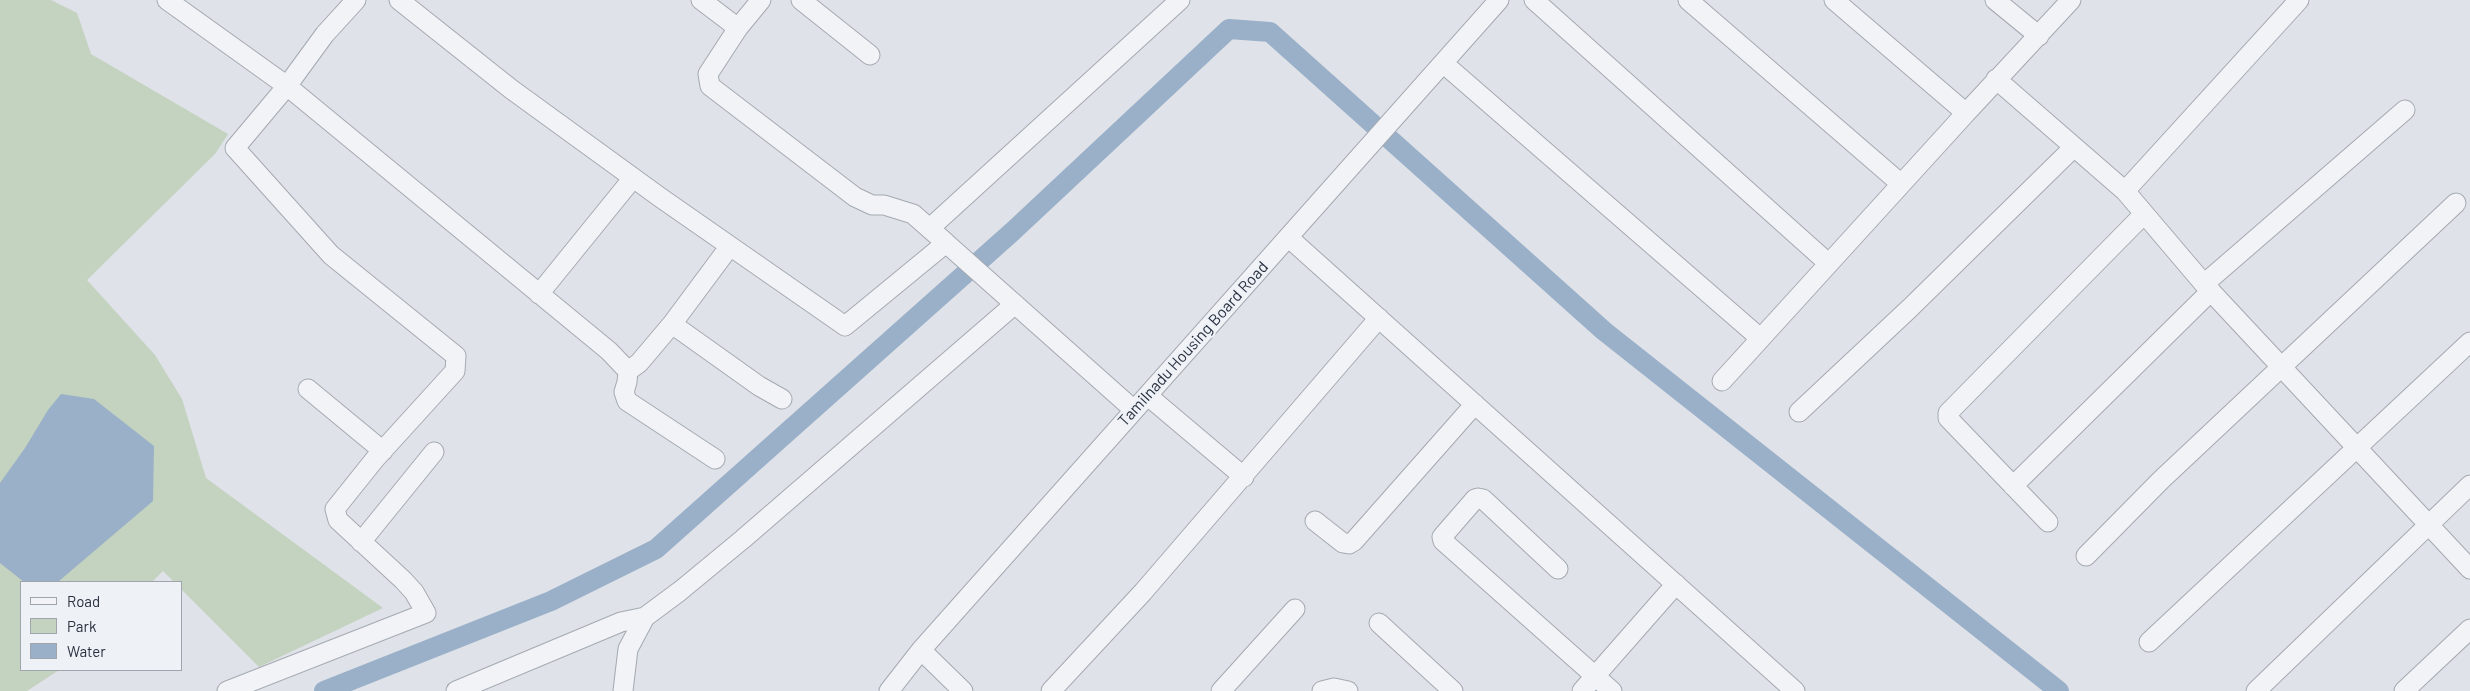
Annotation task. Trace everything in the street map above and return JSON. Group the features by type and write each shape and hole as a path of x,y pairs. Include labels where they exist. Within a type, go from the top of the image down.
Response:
{"street":[{"path":"167,0 287,86 609,351 628,371 628,382 624,392 627,401 715,459"},
{"path":"227,691 426,613 414,592 338,520 335,509 383,451 454,371 456,356 331,255 235,148 287,86 325,34 356,0"},
{"path":"400,0 510,88 633,178 845,326 951,248"},
{"path":"701,0 738,28"},
{"path":"761,0 738,28 708,74 710,86 855,197 872,205 899,208 913,214 1134,410"},
{"path":"801,0 870,55"},
{"path":"930,228 1180,0"},
{"name":"Tamilnadu Housing Board Road","path":"889,691 921,650 1499,0"},
{"path":"1534,0 1828,263"},
{"path":"1688,0 1900,184"},
{"path":"1834,0 1966,113"},
{"path":"1996,0 2039,36"},
{"path":"1722,381 1996,79 2039,36 2071,0"},
{"path":"2124,191 2299,0"},
{"path":"1443,63 1760,338"},
{"path":"1996,79 2124,191 2281,367 2357,445 2470,568"},
{"path":"2013,486 2208,287 2405,110"},
{"path":"1799,412 1910,308 2074,148"},
{"path":"539,294 633,178"},
{"path":"2086,556 2161,480 2456,203"},
{"path":"2048,522 1948,418 1948,411 2144,214"},
{"path":"1288,237 1795,691"},
{"path":"628,371 640,363 672,324 730,246"},
{"path":"456,691 621,622 645,617 743,539 1015,304"},
{"path":"1051,691 1143,592 1379,318"},
{"path":"672,324 760,386 782,399"},
{"path":"2148,642 2357,445 2470,342"},
{"path":"308,389 383,451"},
{"path":"1148,396 1244,477"},
{"path":"1315,520 1343,543 1349,544 1354,541 1475,404"},
{"path":"361,542 434,452"},
{"path":"2256,691 2470,485"},
{"path":"1558,569 1483,499 1475,499 1442,537 1443,541 1612,691"},
{"path":"1582,691 1676,584"},
{"path":"1220,691 1295,609"},
{"path":"623,691 628,649 645,617"},
{"path":"1379,623 1453,691"},
{"path":"2404,691 2470,629"},
{"path":"921,650 963,691"},
{"path":"1322,691 1334,688 1348,691"}],"green space":[{"path":"0,0 51,0 77,13 91,54 228,134 215,154 87,280 155,355 182,399 206,478 383,608 259,667 182,590 182,581 173,581 163,571 153,581 20,581 20,671 57,671 27,691 0,691"}],"water":[{"path":"61,394 94,399 154,446 153,501 59,581 23,581 0,563 0,483 25,448 48,410"}],"waterway":[{"path":"324,691 551,601 656,549 1012,232 1229,29 1270,32 1604,331 2059,691"}]}
